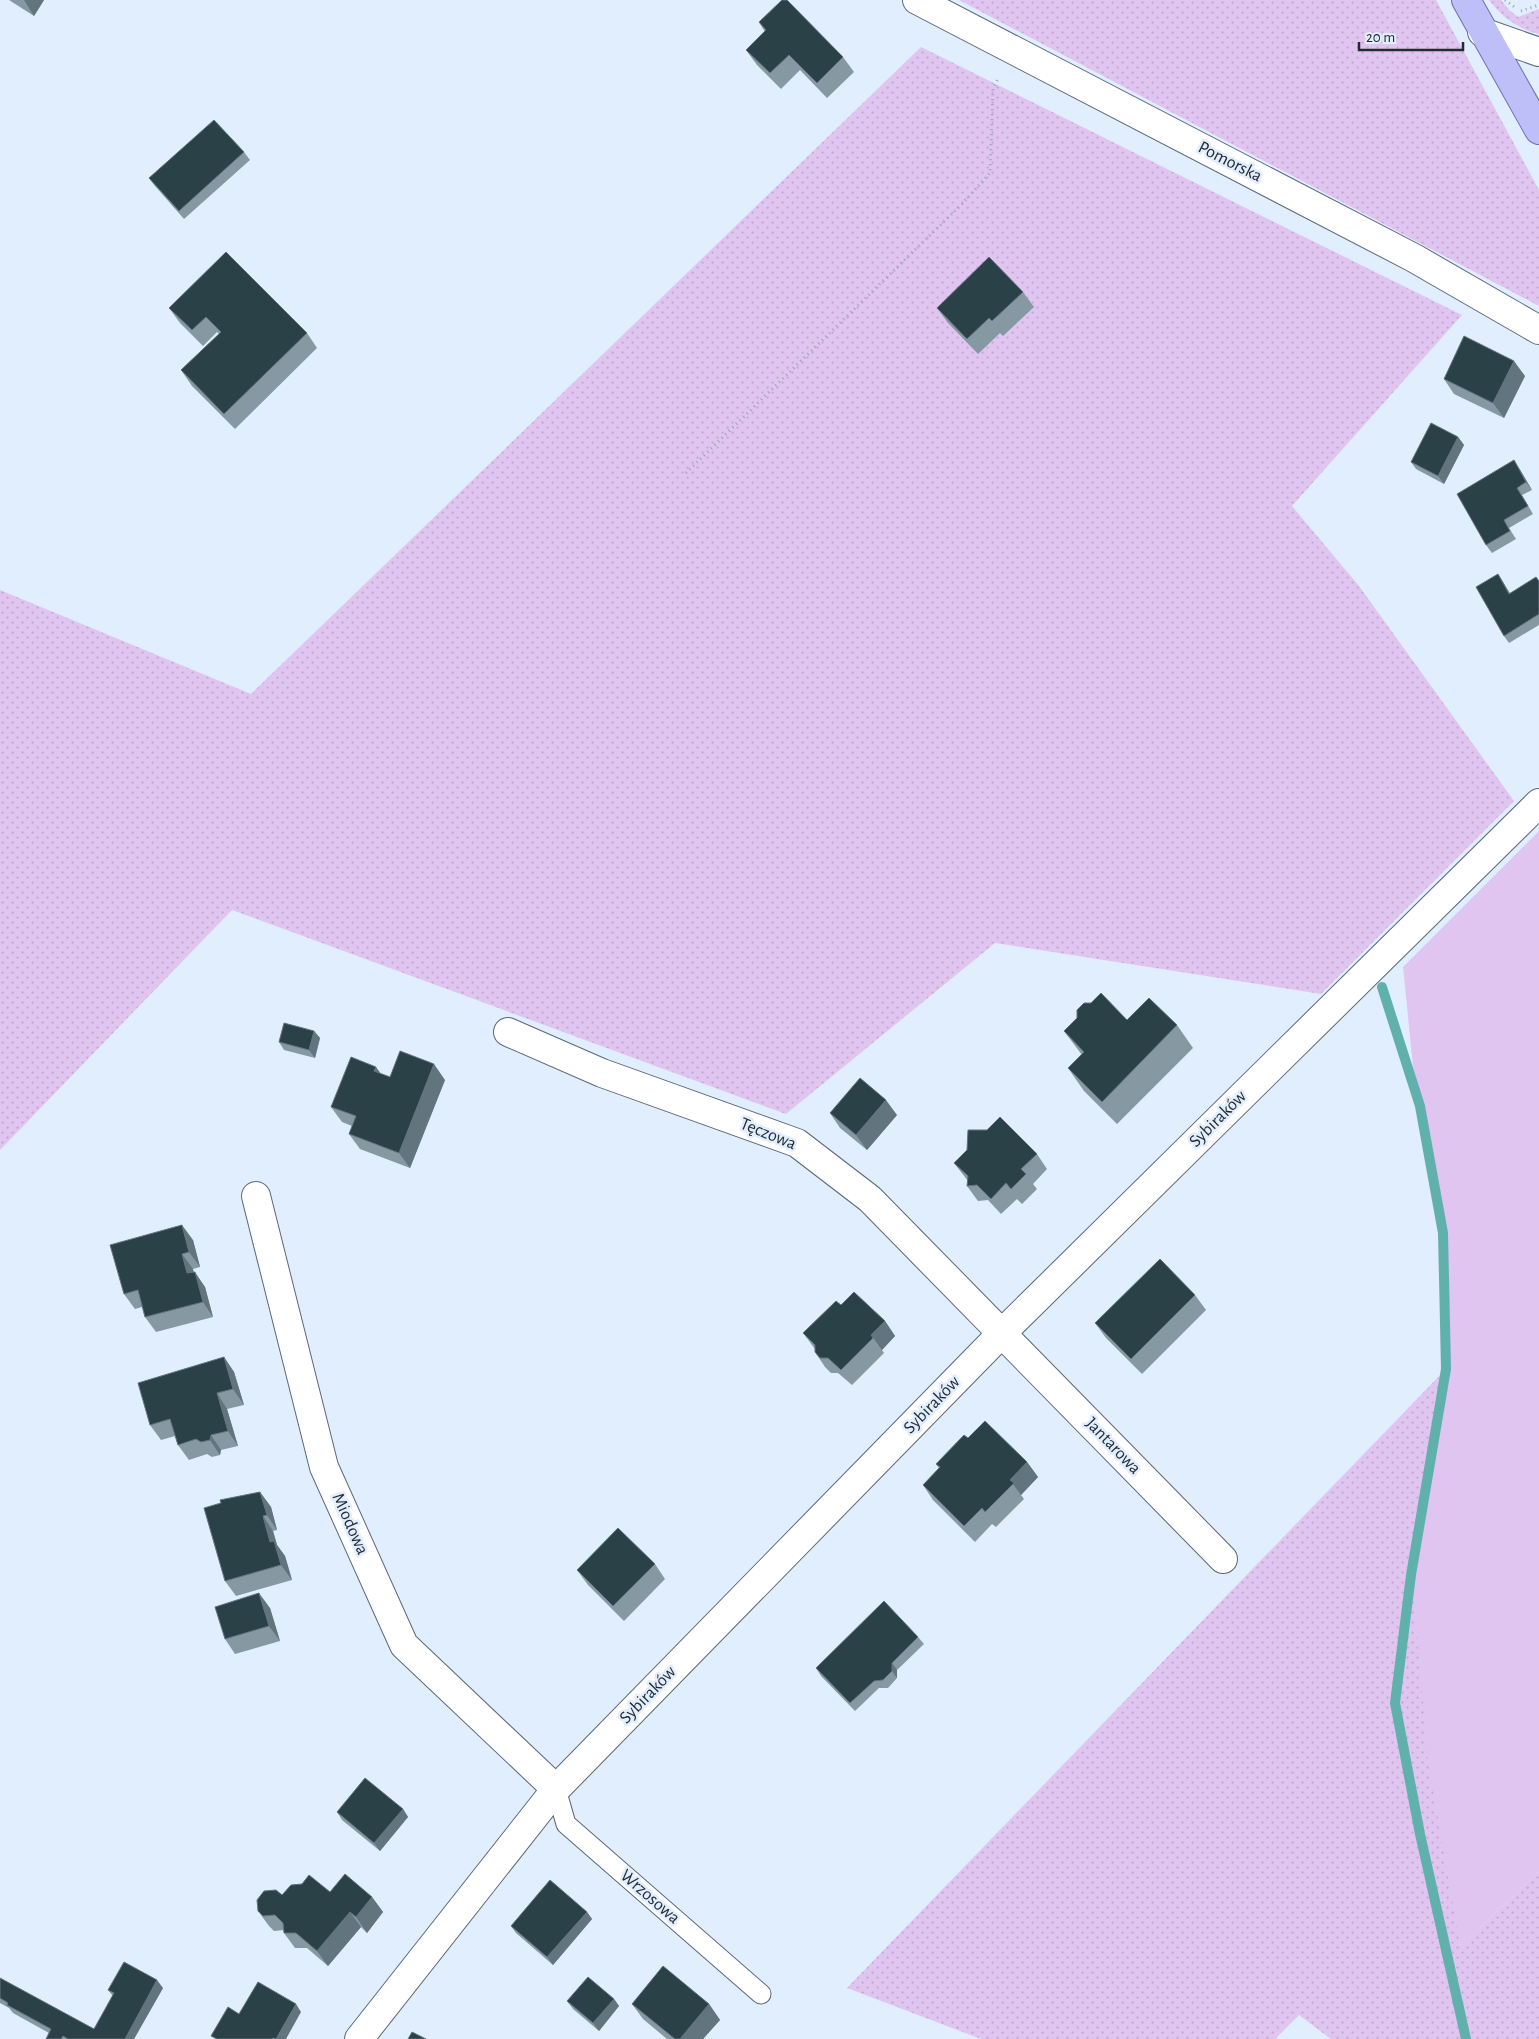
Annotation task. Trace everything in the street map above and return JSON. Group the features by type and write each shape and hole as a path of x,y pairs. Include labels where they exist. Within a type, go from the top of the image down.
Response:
{"main road":[{"path":"1466,0 1482,32 1539,130"}],"street":[{"name":"Pomorska","path":"917,0 1414,258 1539,330"},
{"path":"1482,32 1539,52"},
{"name":"Sybiraków","path":"359,2039 556,1789 1002,1333 1539,803"},
{"name":"Tęczowa","path":"508,1032 602,1073 797,1144 870,1199 1002,1333"},
{"name":"Miodowa","path":"256,1196 324,1467 404,1645 556,1789"},
{"name":"Jantarowa","path":"1002,1333 1224,1559"}],"lane":[{"name":"Wrzosowa","path":"556,1789 566,1824 761,1994"}],"path":[{"path":"1505,0 1520,11 1539,4"},
{"path":"686,473 962,204 990,173 994,89 1014,50"}],"shaded area":[{"path":"959,0 1436,0 1539,190 1539,306"},
{"path":"1489,0 1501,0 1518,17 1539,9 1539,34 1511,22"},
{"path":"921,47 1462,315 1292,506 1359,586 1514,801 1321,994 995,943 786,1114 232,910 0,1150 0,590 251,694"},
{"path":"1539,831 1539,1872 1460,1946 1428,1762 1410,1558 1446,1369 1443,1233 1414,1076 1403,967"},
{"path":"1446,1369 1410,1558 1460,1946 1539,1872 1539,2039 1331,2039 1299,2015 1275,2039 981,2039 847,1988"}],"building":[{"path":"782,0 787,0 843,57 817,83 789,55 770,73 746,50 766,30 759,22"},
{"path":"214,120 244,152 179,211 149,178"},
{"path":"226,252 307,333 224,414 181,370 221,332 206,317 192,330 169,308"},
{"path":"989,257 1023,292 992,321 989,318 967,339 937,308"},
{"path":"1464,336 1514,361 1493,403 1444,379"},
{"path":"1431,423 1458,437 1438,476 1411,462"},
{"path":"1514,460 1526,482 1517,488 1528,506 1504,520 1510,531 1486,545 1457,494"},
{"path":"1498,574 1509,594 1536,577 1539,581 1539,614 1504,636 1476,587"},
{"path":"1101,993 1127,1020 1149,998 1177,1025 1102,1102 1068,1068 1084,1052 1064,1031 1077,1018 1077,1010 1084,1003 1091,1003"},
{"path":"284,1023 314,1031 309,1050 279,1042"},
{"path":"400,1051 434,1064 399,1153 349,1134 356,1116 331,1107 351,1057 376,1067 374,1071 390,1077"},
{"path":"860,1078 886,1100 856,1135 830,1113"},
{"path":"1000,1117 1037,1154 1021,1169 1026,1174 1011,1189 1006,1183 991,1199 977,1185 967,1186 968,1176 954,1163 967,1150 968,1130 987,1130"},
{"path":"182,1225 189,1252 182,1254 187,1273 195,1272 203,1302 145,1317 138,1290 124,1294 110,1245"},
{"path":"1160,1259 1195,1295 1131,1359 1095,1323"},
{"path":"854,1292 885,1321 871,1335 873,1338 841,1370 828,1358 820,1358 815,1352 815,1345 803,1333 836,1301 841,1305"},
{"path":"224,1357 233,1389 217,1393 228,1431 211,1435 210,1440 201,1442 196,1439 178,1445 170,1419 150,1425 138,1383"},
{"path":"985,1421 1027,1462 1010,1480 1014,1483 985,1512 982,1508 964,1526 923,1485 940,1467 936,1464 964,1435 968,1438"},
{"path":"260,1492 267,1515 263,1516 270,1542 274,1541 281,1565 225,1581 204,1508 221,1503 220,1500"},
{"path":"618,1528 655,1564 613,1606 577,1570"},
{"path":"259,1593 269,1626 225,1639 215,1607"},
{"path":"884,1601 918,1637 892,1663 892,1671 883,1680 874,1681 850,1703 816,1668"},
{"path":"365,1778 403,1809 374,1843 337,1812"},
{"path":"345,1874 372,1897 356,1917 350,1912 317,1951 296,1933 284,1933 283,1923 275,1915 263,1916 258,1911 257,1900 264,1891 276,1890 282,1895 291,1885 302,1884 309,1875 330,1892"},
{"path":"550,1880 587,1912 547,1957 511,1926"},
{"path":"124,1962 157,1980 125,2039 68,2039 63,2036 61,2039 46,2039 51,2029 7,2005 8,2003 0,1998 0,1978 94,2029 114,1993 108,1990"},
{"path":"663,1966 709,2004 680,2039 675,2039 632,2004"},
{"path":"588,1977 614,1999 593,2023 567,2001"},
{"path":"258,1982 296,2004 276,2039 217,2039 211,2036 228,2007 239,2014"},
{"path":"412,2032 426,2039 408,2039"}],"waterway":[{"path":"1382,987 1420,1106 1443,1233 1446,1369 1411,1575 1395,1703 1420,1834 1466,2039"}]}
